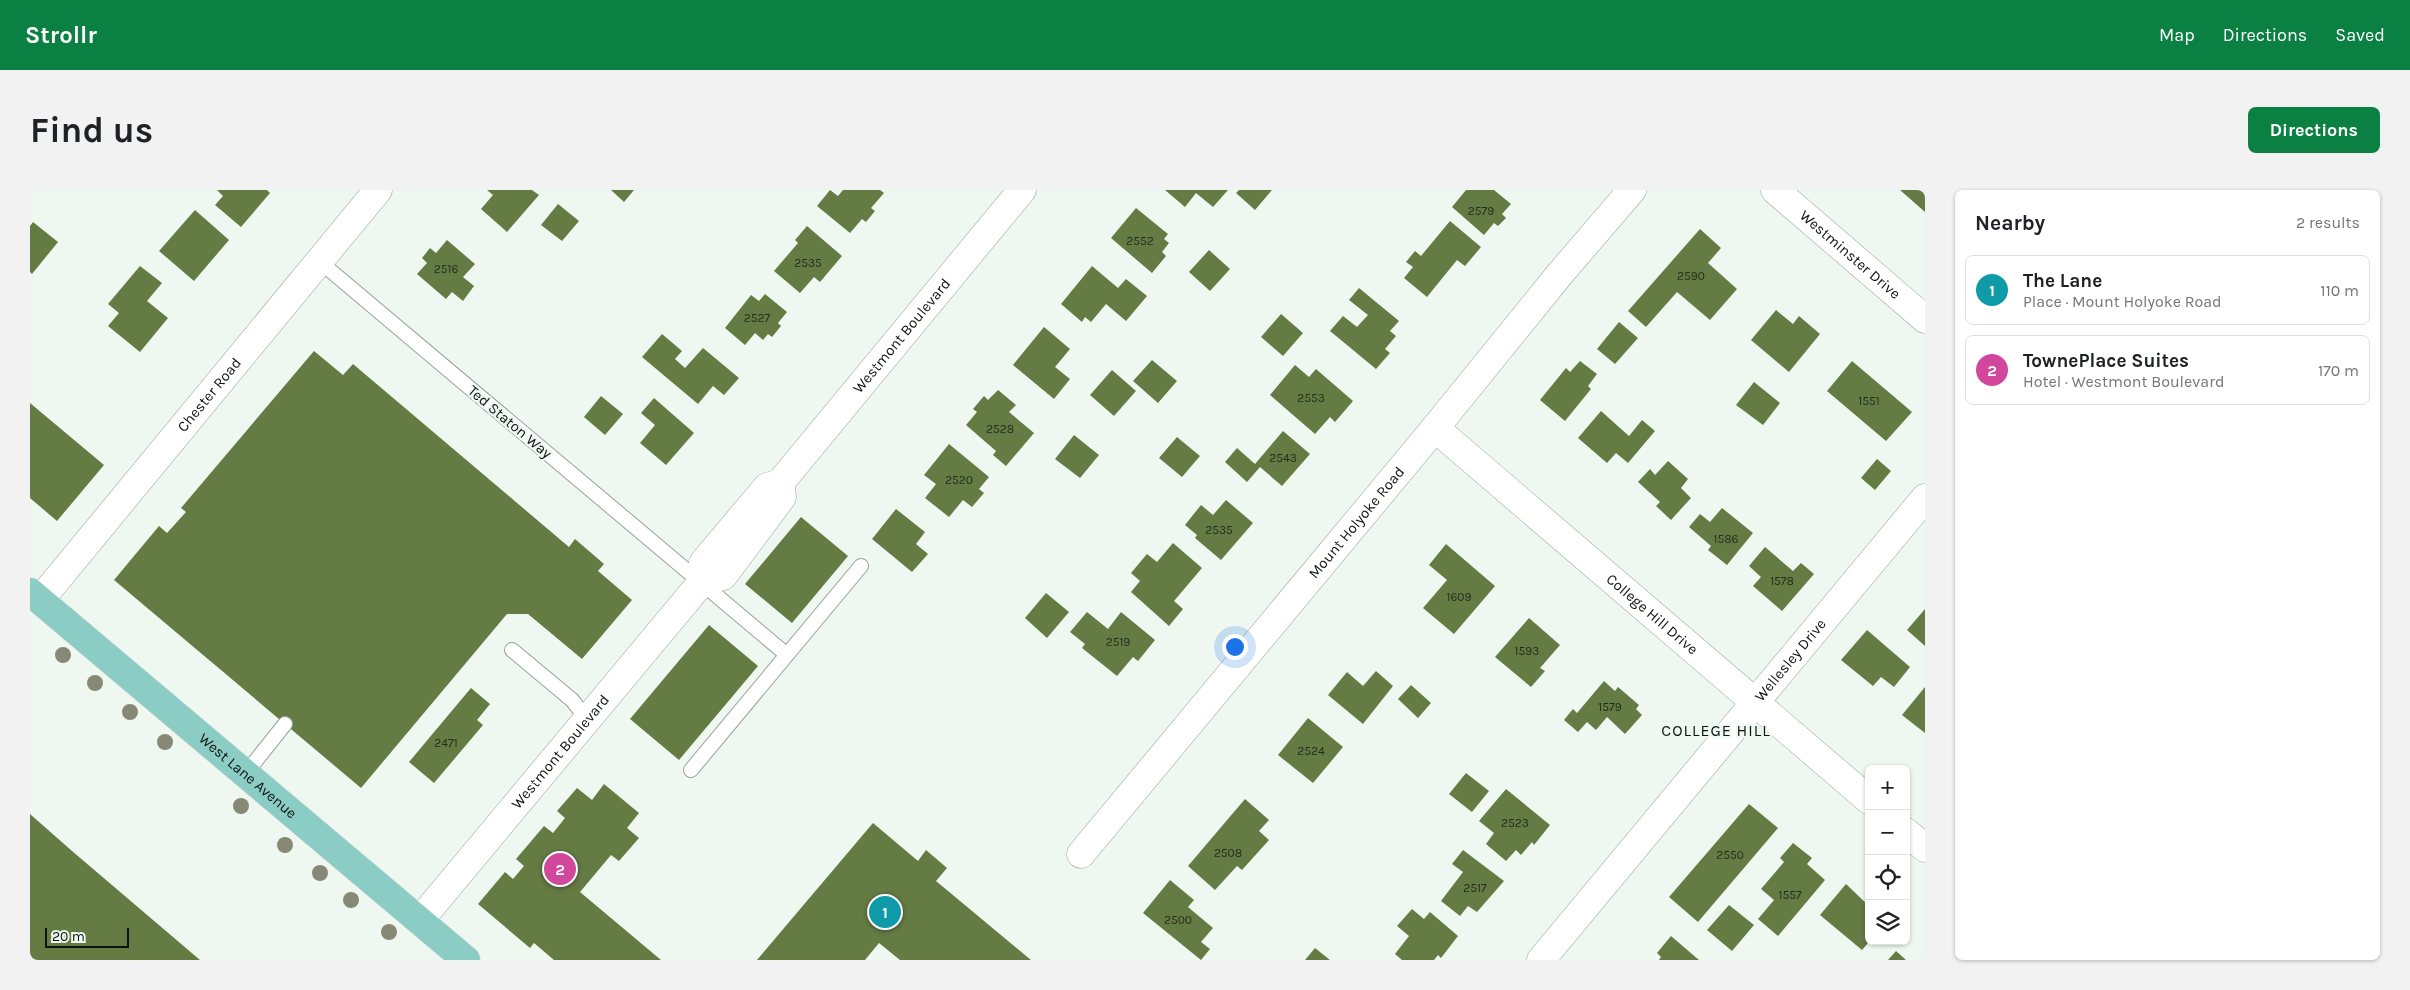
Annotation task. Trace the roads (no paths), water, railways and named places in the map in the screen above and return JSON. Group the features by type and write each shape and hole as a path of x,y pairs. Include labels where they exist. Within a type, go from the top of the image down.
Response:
{"main road":[{"name":"West Lane Avenue","path":"35,596 466,960"}],"street":[{"name":"Chester Road","path":"35,596 378,190"},
{"name":"Westmont Boulevard","path":"420,920 586,718 701,583 703,563 767,487 780,482 1022,190"},
{"name":"Mount Holyoke Road","path":"1081,854 1559,275 1632,190"},
{"name":"Westminster Drive","path":"1774,190 1925,319"},
{"name":"College Hill Drive","path":"1434,428 1865,797"},
{"name":"Wellesley Drive","path":"1541,960 1925,498"},
{"path":"1910,835 1925,848"}],"lane":[{"name":"Ted Staton Way","path":"319,261 787,655"},
{"path":"690,770 862,566"},
{"path":"512,650 572,700 586,718"},
{"path":"246,773 285,724"}],"place":[{"name":"TownePlace Suites","path":"560,869"},
{"name":"The Lane","path":"885,912"}],"district":[{"name":"COLLEGE HILL","path":"1716,730"}]}
